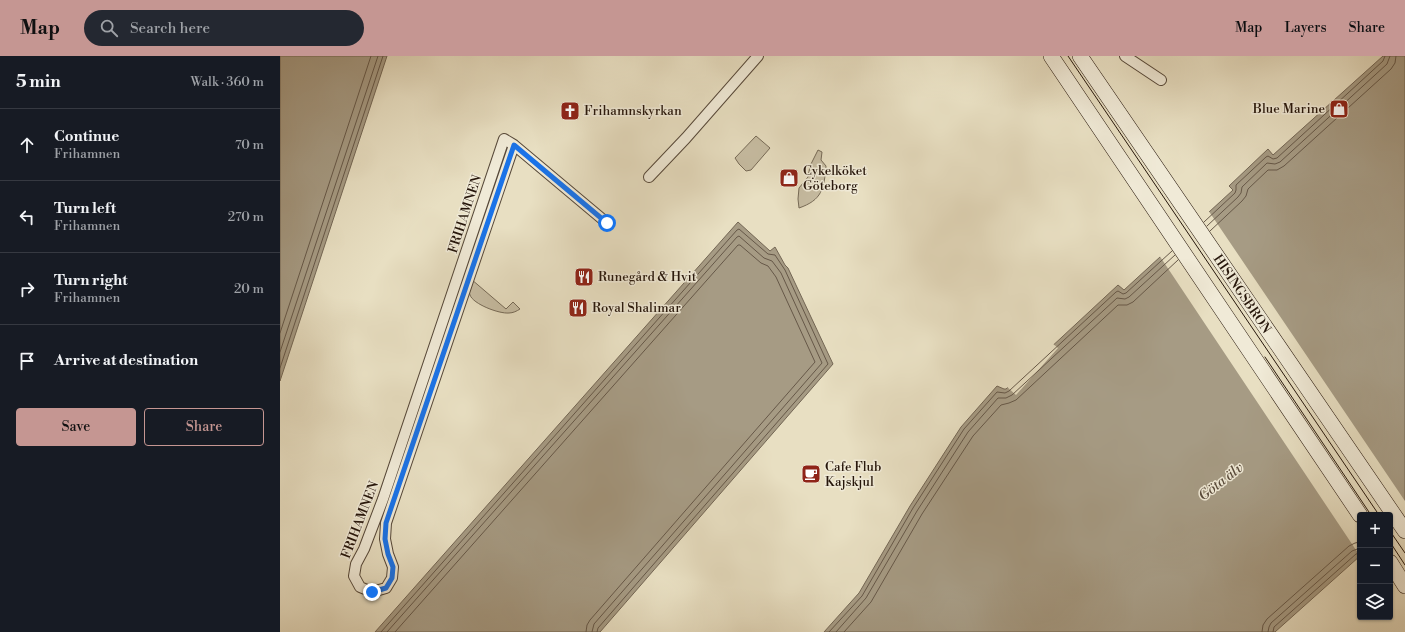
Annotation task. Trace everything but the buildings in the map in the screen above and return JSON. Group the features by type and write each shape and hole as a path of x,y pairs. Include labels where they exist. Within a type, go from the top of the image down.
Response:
{"main road":[{"name":"HISINGSBRON","path":"1051,56 1358,512"},
{"name":"HISINGSBRON","path":"1084,62 1405,531"},
{"path":"1393,567 1405,586"}],"street":[{"path":"649,177 686,138 758,56"},
{"path":"1125,56 1161,80"},
{"name":"FRIHAMNEN","path":"504,139 514,145 386,523 385,539 388,554 393,567 392,578 386,588 372,592 360,587 354,576 356,564 364,550 383,499 504,139"},
{"path":"514,145 607,223"}],"shaded area":[{"path":"756,136 770,148 751,170 746,171 735,158"},
{"path":"818,150 822,152 821,160 826,166 823,187 813,201 799,208 799,188 808,177 810,166"},
{"path":"471,279 506,309 513,302 520,309 512,313 505,313 493,310 476,302 469,293"}],"water":[{"path":"280,56 387,56 280,381"},
{"name":"Göta älv","path":"1383,56 1405,56 1405,516 1393,516 1393,512 1357,512 1357,559 1275,632 824,632 859,593 910,506 961,427 997,386 1006,389 1118,285 1124,290 1233,190 1229,186 1268,149 1273,155"},
{"path":"738,222 770,251 775,247 788,268 833,364 600,632 375,632"}],"pier":[{"path":"1208,210 1405,501 1405,519 1393,529 1393,512 1357,512 1357,552 1159,255"},
{"path":"1052,343 1058,348 1016,395 1006,386"}],"tram line":[{"path":"1068,56 1377,512"},
{"path":"1265,357 1369,512"},
{"path":"1393,535 1405,553"},
{"path":"1393,547 1405,565"}],"place":[{"name":"Blue Marine","path":"1339,109"},
{"name":"Frihamnskyrkan","path":"570,111"},
{"name":"Cykelköket Göteborg","path":"789,178"},
{"name":"Runegård & Hvit","path":"584,277"},
{"name":"Royal Shalimar","path":"578,308"},
{"name":"Cafe Flub Kajskjul","path":"811,474"}],"route":[{"path":"372,592 386,588 392,578 393,567 388,554 385,539 386,523 514,145 607,223"}]}
